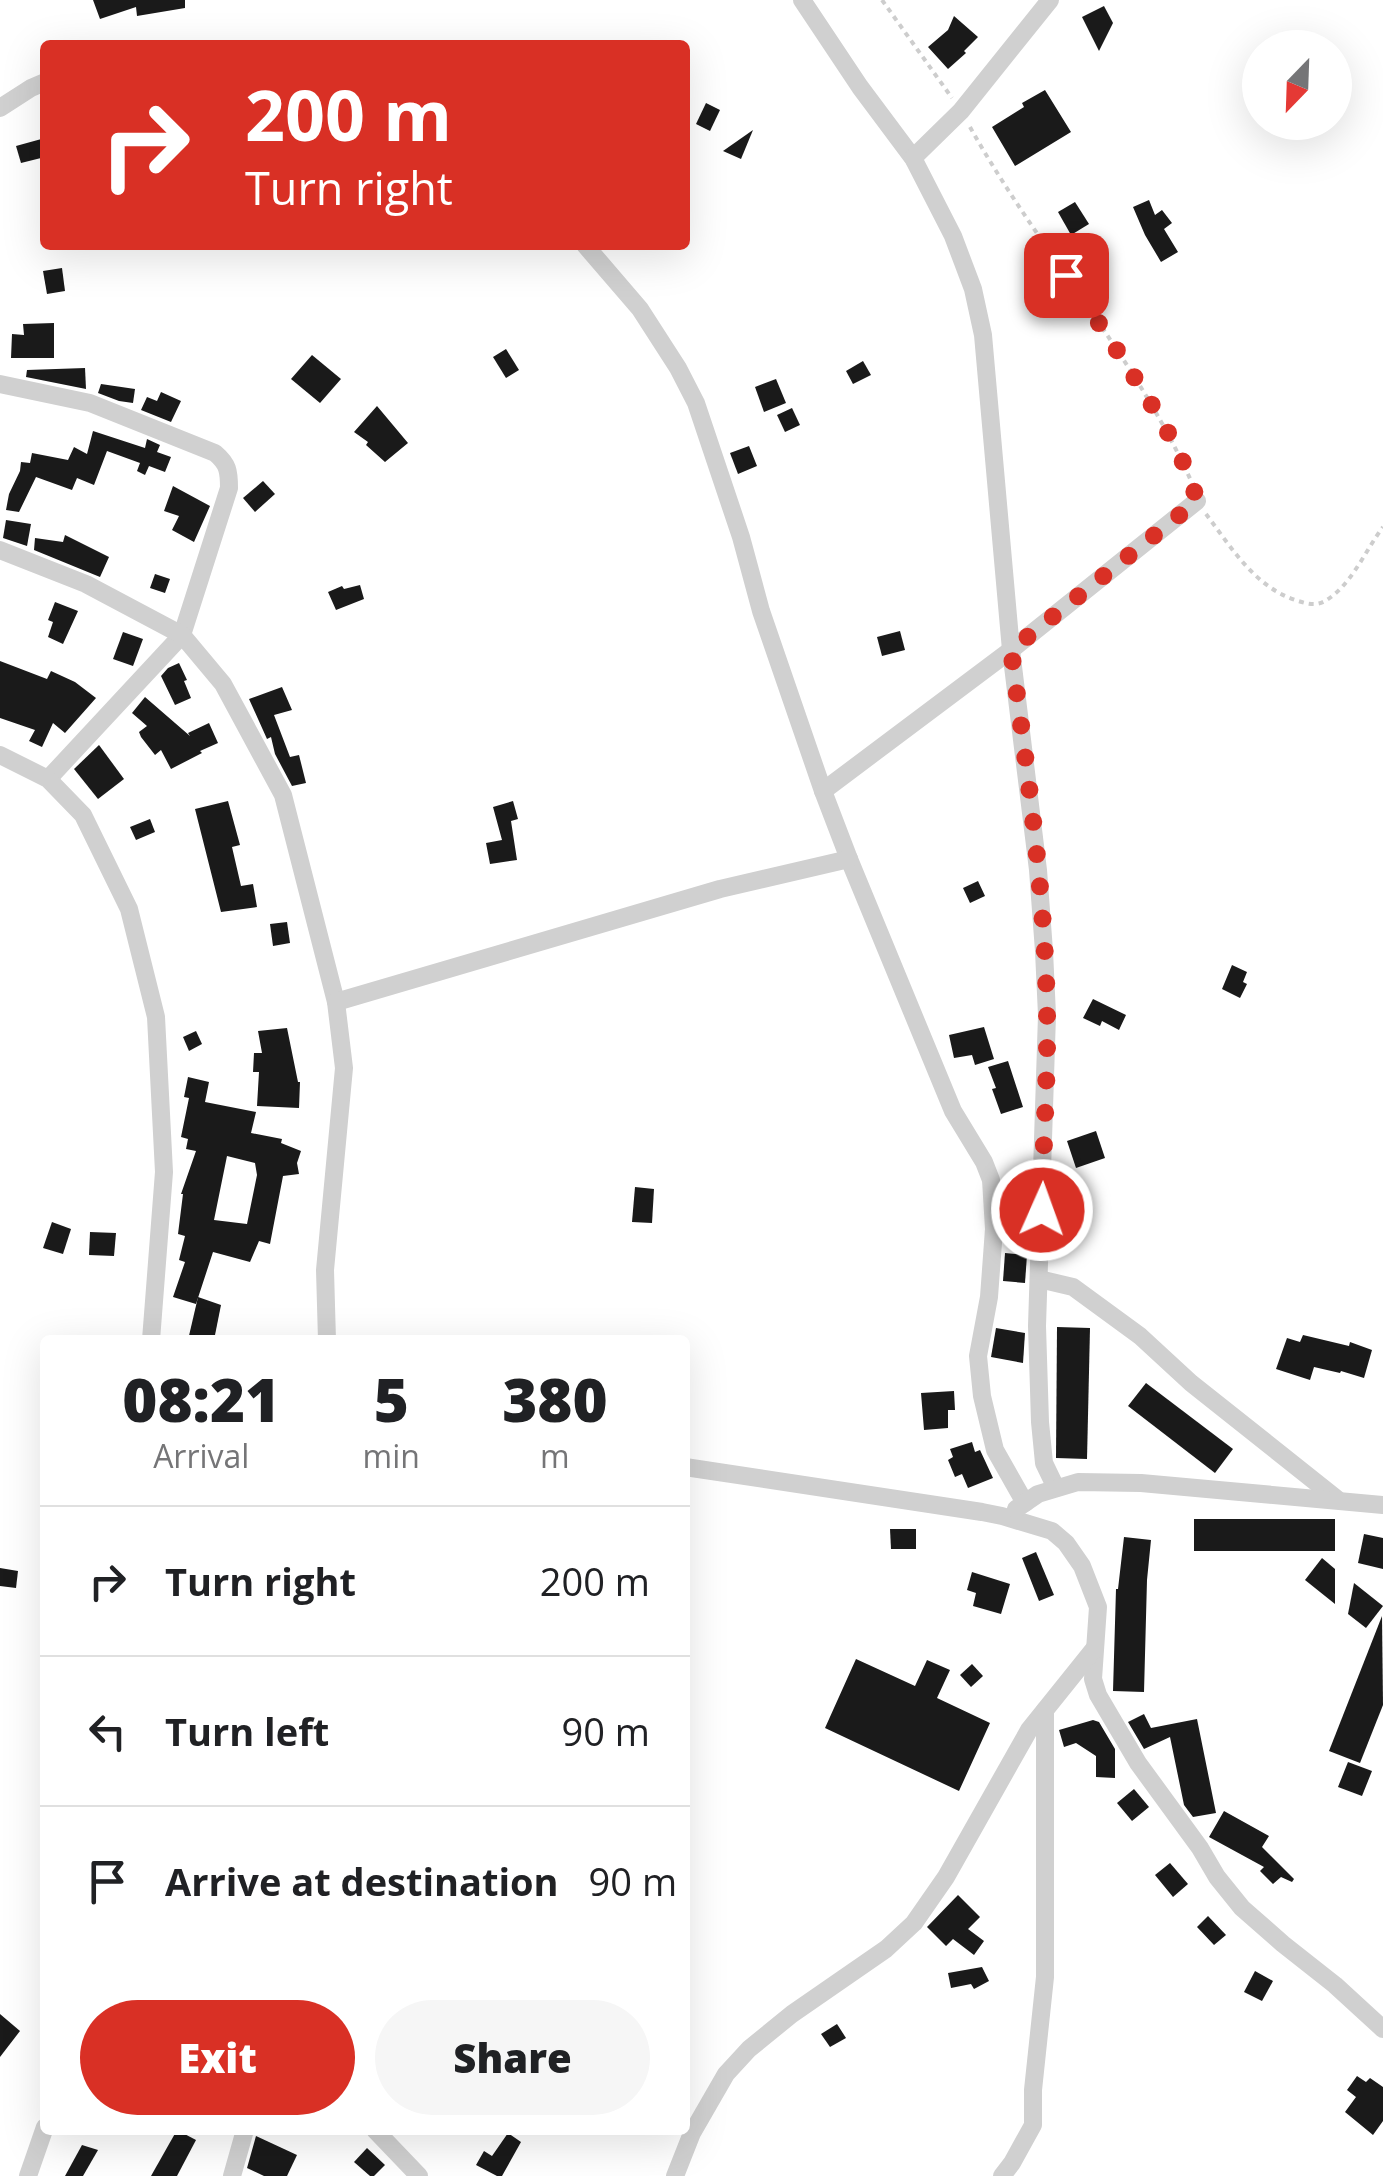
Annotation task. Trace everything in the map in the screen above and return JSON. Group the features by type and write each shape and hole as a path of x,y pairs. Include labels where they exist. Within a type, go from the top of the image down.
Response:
{"street":[{"path":"802,0 913,158 954,236 980,320 1011,650 1038,870 1046,999 1036,1326 1044,1463 1056,1488"},
{"path":"913,158 961,111 1050,0"},
{"path":"0,108 40,84"},
{"path":"589,250 640,309 696,403 762,611 848,858 953,1111 991,1180 994,1229 989,1296 978,1356 996,1450 1025,1503"},
{"path":"0,384 90,402 215,453 227,463 229,488 182,634 48,780"},
{"path":"823,792 1011,650 1197,501"},
{"path":"0,550 86,584 182,634 224,684 282,795 336,1002 344,1068 324,1270 328,1335"},
{"path":"0,755 48,780 83,814 129,909 156,1017 164,1172 151,1335"},
{"path":"336,1002 720,890 848,858"},
{"path":"1039,1278 1073,1287 1140,1336 1190,1383 1339,1500"},
{"path":"690,1468 1002,1516 1052,1532 1066,1542 1082,1566 1098,1607 1093,1679 1098,1695 1138,1763 1242,1908 1383,2029"},
{"path":"1002,1516 1038,1494 1078,1482 1141,1483 1383,1505"},
{"path":"675,2176 692,2133 726,2074 748,2049 886,1949 914,1922 946,1877 1029,1730 1095,1648"},
{"path":"1002,2176 1033,2125 1045,1977 1044,1710"},
{"path":"28,2176 42,2135"},
{"path":"232,2176 244,2135"},
{"path":"379,2135 420,2176"}],"path":[{"path":"882,0 961,111 992,167 1130,369 1171,436 1197,501 1243,564 1273,591 1306,604 1318,604 1337,592 1383,528"}],"building":[{"path":"93,0 185,0 185,8 137,16 136,7 100,19"},
{"path":"1104,6 1113,23 1099,51 1082,17"},
{"path":"954,16 978,37 948,69 928,47 948,30"},
{"path":"1045,90 1071,132 1015,166 992,127"},
{"path":"706,103 720,110 710,131 696,124"},
{"path":"753,130 741,159 723,151"},
{"path":"40,139 40,158 21,163 16,146"},
{"path":"1149,200 1155,215 1162,210 1172,223 1164,229 1178,252 1161,262 1133,207"},
{"path":"1075,202 1089,224 1071,235 1058,212"},
{"path":"62,268 65,291 47,294 43,271"},
{"path":"54,323 54,358 11,358 12,334 24,335 23,324"},
{"path":"506,349 519,370 506,378 493,357"},
{"path":"312,355 341,379 320,403 291,379"},
{"path":"863,361 871,375 853,384 846,371"},
{"path":"85,368 86,389 26,377 27,370"},
{"path":"776,379 786,403 764,412 755,387"},
{"path":"101,384 135,389 133,403 98,393"},
{"path":"161,392 181,401 171,422 141,410 147,397 157,401"},
{"path":"377,406 408,443 385,462 354,432"},
{"path":"792,408 800,425 785,432 777,415"},
{"path":"93,431 145,448 147,439 160,445 157,452 171,457 165,472 149,466 145,475 137,471 140,463 107,451 94,485 77,478 72,490 36,477 19,512 6,510 21,462 30,463 32,453 68,460 74,447 87,454"},
{"path":"749,446 757,466 738,474 730,453"},
{"path":"263,481 275,494 255,512 243,498"},
{"path":"173,486 210,506 194,542 172,530 179,516 164,511"},
{"path":"6,520 31,524 27,546 3,538"},
{"path":"65,535 109,557 100,577 34,550 35,538 63,542"},
{"path":"155,574 170,579 165,593 150,588"},
{"path":"360,585 364,599 336,610 328,592"},
{"path":"55,602 78,611 63,644 48,637 53,622 48,620"},
{"path":"900,631 905,650 882,656 877,637"},
{"path":"123,632 143,639 133,666 113,659"},
{"path":"0,661 47,679 51,671 96,698 65,733 53,723 42,747 29,741 35,730 0,718"},
{"path":"179,663 191,698 175,705 161,676"},
{"path":"282,687 292,710 274,715 290,757 299,755 306,783 292,786 249,699"},
{"path":"145,697 190,736 188,733 209,723 218,743 171,769 161,750 155,755 141,737 139,732 147,726 132,713"},
{"path":"99,745 124,779 98,799 74,769"},
{"path":"228,801 240,845 232,847 241,886 253,884 257,907 221,912 195,809"},
{"path":"513,801 518,819 511,821 517,860 490,864 486,843 502,840 493,807"},
{"path":"150,819 155,832 136,840 130,827"},
{"path":"978,881 985,896 970,903 963,888"},
{"path":"287,922 290,943 273,946 270,924"},
{"path":"1232,965 1247,972 1243,982 1247,984 1240,998 1222,989"},
{"path":"1093,999 1126,1015 1119,1030 1102,1021 1100,1026 1083,1018"},
{"path":"984,1027 994,1059 975,1065 972,1055 954,1058 949,1035"},
{"path":"287,1028 300,1082 299,1108 257,1106 259,1072 253,1072 254,1053 262,1053 258,1031"},
{"path":"196,1031 202,1044 189,1051 183,1037"},
{"path":"1008,1061 1023,1107 1001,1114 988,1067"},
{"path":"188,1077 209,1082 205,1102 256,1112 251,1133 282,1139 281,1143 301,1151 299,1174 283,1176 270,1244 259,1241 250,1262 213,1252 196,1304 173,1297 185,1262 179,1260 185,1236 178,1234 181,1194 196,1151 186,1149 188,1139 181,1137 189,1098 184,1097","holes":["227,1156 255,1163 257,1175 247,1224 214,1220"]},
{"path":"1096,1131 1105,1158 1076,1168 1067,1141"},
{"path":"635,1187 654,1189 652,1223 632,1222"},
{"path":"1007,1191 1029,1191 1028,1215 1006,1214"},
{"path":"52,1222 71,1229 63,1254 43,1248"},
{"path":"90,1232 116,1233 114,1256 89,1255"},
{"path":"1005,1253 1027,1255 1025,1283 1003,1281"},
{"path":"198,1297 221,1305 215,1335 189,1335"},
{"path":"1057,1327 1090,1328 1087,1459 1056,1458"},
{"path":"996,1328 1025,1333 1023,1363 991,1357"},
{"path":"1303,1335 1349,1346 1350,1342 1372,1350 1364,1378 1314,1367 1310,1380 1276,1369 1287,1338 1300,1342"},
{"path":"1146,1383 1233,1449 1215,1473 1128,1406"},
{"path":"954,1391 955,1410 948,1410 948,1428 924,1430 921,1393"},
{"path":"972,1442 993,1478 968,1488 962,1474 955,1477 948,1460 953,1457 950,1449"},
{"path":"1194,1519 1335,1519 1335,1551 1194,1551"},
{"path":"890,1529 916,1529 916,1549 891,1549"},
{"path":"1364,1534 1383,1538 1383,1569 1358,1563"},
{"path":"1124,1537 1151,1540 1144,1692 1113,1691 1116,1589"},
{"path":"1036,1552 1054,1595 1039,1601 1022,1558"},
{"path":"1322,1558 1335,1569 1335,1604 1305,1580"},
{"path":"0,1568 18,1571 16,1588 0,1586"},
{"path":"972,1572 1010,1584 1001,1614 973,1606 976,1593 967,1590"},
{"path":"1354,1583 1383,1606 1366,1628 1348,1614"},
{"path":"1382,1616 1383,1705 1360,1763 1329,1751"},
{"path":"856,1659 915,1686 927,1660 950,1670 937,1698 990,1723 959,1791 825,1728"},
{"path":"972,1664 983,1676 971,1687 960,1675"},
{"path":"1144,1714 1151,1728 1197,1719 1216,1813 1193,1817 1184,1805 1170,1737 1144,1749 1128,1722"},
{"path":"1093,1720 1099,1722 1115,1749 1115,1778 1096,1777 1096,1756 1076,1743 1064,1747 1059,1730"},
{"path":"1348,1762 1372,1771 1362,1796 1338,1787"},
{"path":"1134,1789 1149,1807 1132,1821 1117,1803"},
{"path":"1224,1811 1269,1836 1262,1847 1294,1879 1292,1882 1281,1877 1273,1884 1260,1871 1264,1867 1209,1837"},
{"path":"1170,1863 1188,1884 1173,1897 1155,1875"},
{"path":"958,1895 980,1917 968,1929 984,1941 974,1955 953,1939 946,1946 927,1927"},
{"path":"1208,1916 1226,1935 1214,1945 1197,1927"},
{"path":"982,1967 989,1981 974,1989 971,1984 951,1988 948,1973"},
{"path":"1255,1971 1273,1981 1262,2001 1244,1992"},
{"path":"0,2014 20,2031 0,2057"},
{"path":"837,2024 846,2038 830,2047 821,2034"},
{"path":"1357,2076 1366,2082 1370,2078 1383,2087 1383,2121 1373,2135 1345,2112 1356,2097 1347,2090"},
{"path":"174,2135 196,2140 177,2176 151,2176"},
{"path":"507,2135 521,2142 502,2176 476,2165 484,2151 492,2156"},
{"path":"256,2136 297,2155 287,2176 264,2176 247,2168"},
{"path":"82,2145 98,2150 83,2176 65,2176"},
{"path":"367,2148 385,2165 374,2176 354,2162"}],"route":[{"path":"1042,1210 1047,1015 1044,951 1011,650 1197,501 1171,436 1066,275"}]}
